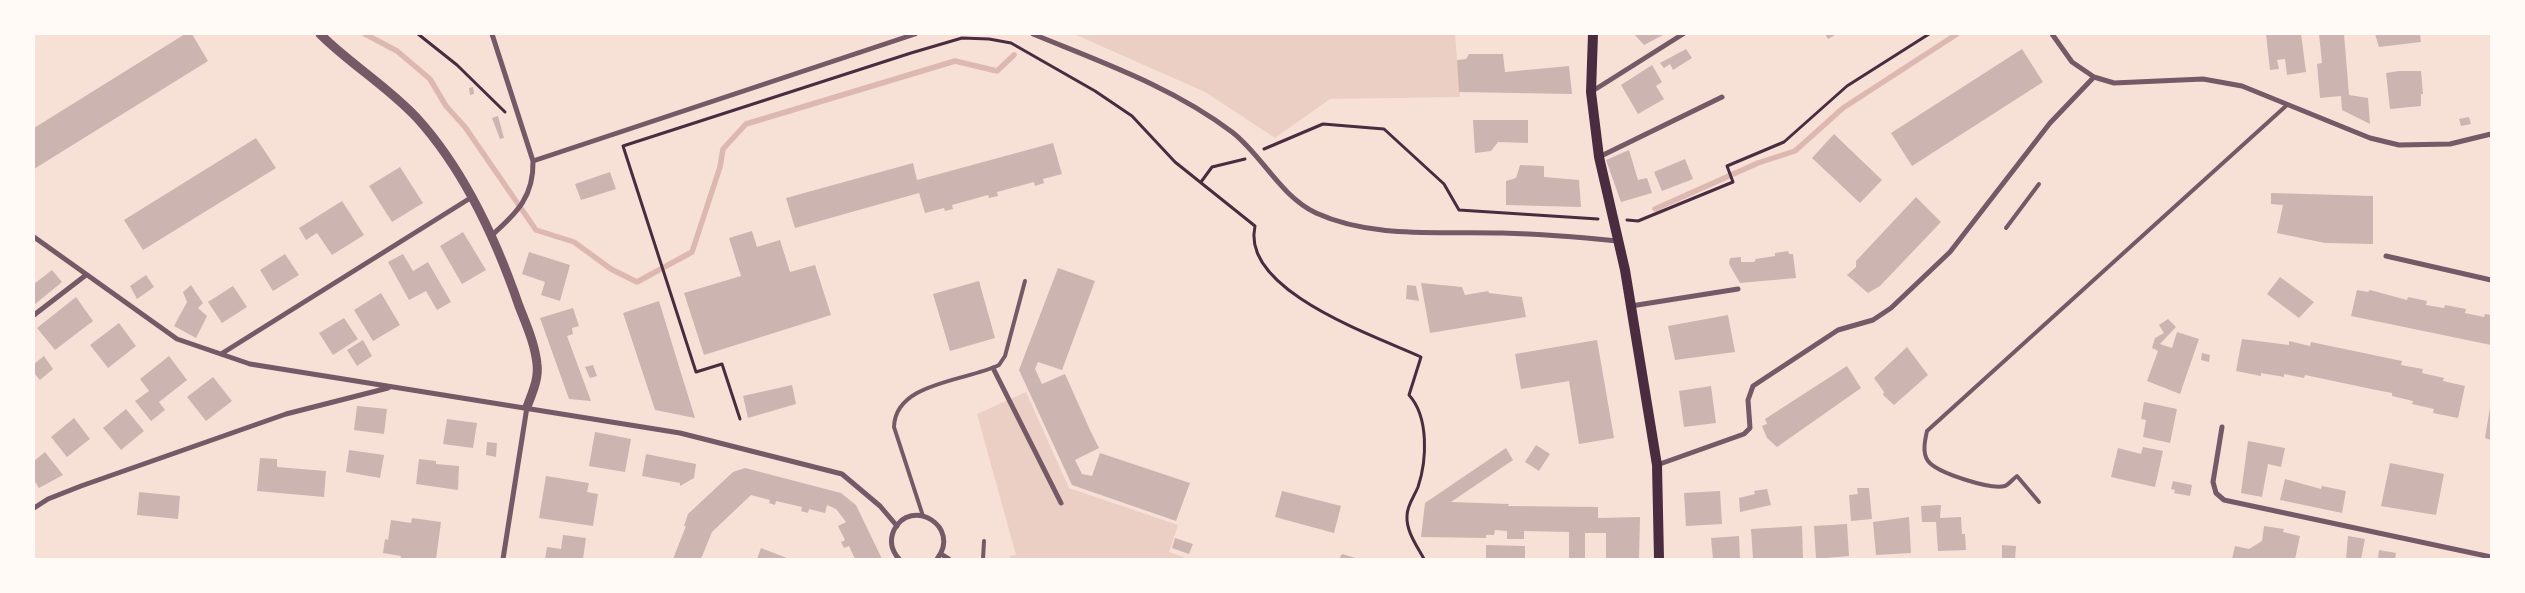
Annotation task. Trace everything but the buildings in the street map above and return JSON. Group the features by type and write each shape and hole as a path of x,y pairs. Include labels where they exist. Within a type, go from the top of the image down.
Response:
{"main road":[{"path":"1593,34 1591,92 1598,157 1619,241 1657,465 1658,559"}],"street":[{"path":"320,34 335,49 395,96 418,119 443,150 472,197 492,235 531,339 538,365 536,383 527,407 504,559"},
{"path":"492,34 522,124 533,161 534,175 529,194 514,213 492,235"},
{"path":"533,161 915,34"},
{"path":"1033,34 1166,90 1200,109 1227,128 1254,153 1293,197 1314,212 1340,223 1391,231 1503,233 1619,241"},
{"path":"1591,92 1683,34"},
{"path":"2052,34 2072,62 2094,77 2114,83 2203,79 2242,86 2370,138 2399,145 2450,144 2491,134"},
{"path":"1657,465 1744,434 1750,428 1748,400 1753,386 1838,330 1873,320 1891,308 1950,252 2050,122 2094,77"},
{"path":"1598,157 1722,97"},
{"path":"221,354 472,197"},
{"path":"34,237 177,339 250,364 680,433 842,474 868,494 896,526"},
{"path":"2386,256 2491,280"},
{"path":"34,315 86,275"},
{"path":"1631,306 1738,289"},
{"path":"993,368 1062,503"},
{"path":"34,508 48,499 81,486 286,414 391,387"},
{"path":"2222,427 2213,482 2216,493 2224,500 2491,557"},
{"path":"899,559 892,544 892,534 896,526 904,519 913,516 923,516 939,526 943,535 941,554 937,559"},
{"path":"941,554 949,559"}],"lane":[{"path":"2039,502 2017,476 2006,486 1992,486 1944,472 1934,467 1926,460 1924,447 1927,430 2287,104"},
{"path":"2006,228 2039,184"},
{"path":"923,516 894,427 894,415 901,405 915,392 999,365 1005,356 1025,281"},
{"path":"983,559 984,540"}],"path":[{"path":"418,34 458,65 502,110 522,124"},
{"path":"740,419 722,364 696,372 623,146 911,53 962,38 989,38 1011,43 1124,111 1176,162 1256,226 1254,244 1259,256 1291,292 1314,308 1421,357 1409,395 1420,409 1424,424 1423,456 1418,487 1411,499 1407,516 1408,528 1424,559"},
{"path":"1201,182 1212,168 1224,163 1241,162 1254,153"}],"shaded area":[{"path":"1074,34 1455,34 1460,97 1330,99 1275,138 1205,92"},
{"path":"1026,392 1069,488 1178,525 1169,552 1189,559 1012,559 1009,556 1016,555 977,414"}],"waterway":[{"path":"365,34 397,51 430,79 446,106 465,127 536,230 574,242 611,269 637,282 692,252 720,167 723,149 746,124 955,61 997,71 1014,55"},
{"path":"1655,209 1758,163 1795,151 1843,108 1957,34"}]}
